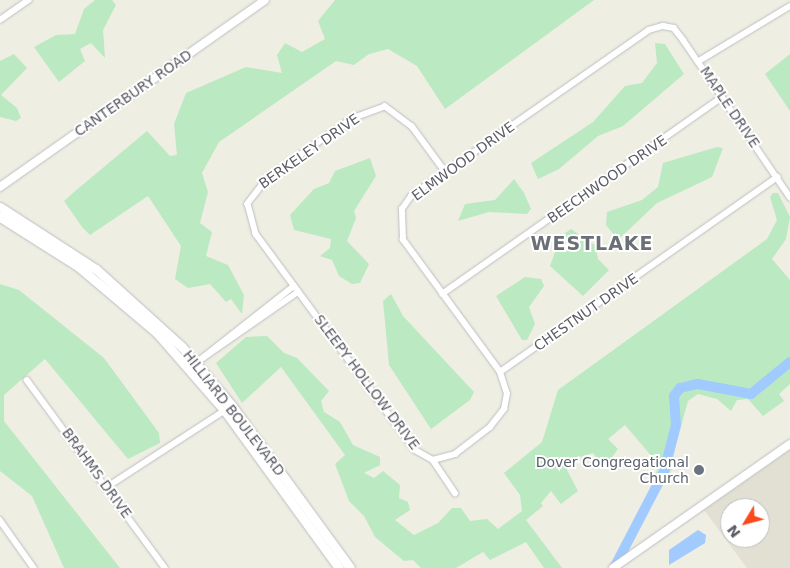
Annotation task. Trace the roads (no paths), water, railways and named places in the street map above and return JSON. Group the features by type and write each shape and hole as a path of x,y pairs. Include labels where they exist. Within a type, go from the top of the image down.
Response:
{"main road":[{"name":"HILLIARD BOULEVARD","path":"0,207 96,269 193,365 350,568"},
{"name":"HILLIARD BOULEVARD","path":"0,217 104,286 193,365"},
{"name":"HILLIARD BOULEVARD","path":"228,408 339,568"}],"street":[{"path":"0,20 29,0"},
{"name":"CANTERBURY ROAD","path":"0,187 265,0"},
{"path":"698,61 790,6"},
{"name":"MAPLE DRIVE","path":"663,26 674,28 790,197"},
{"name":"ELMWOOD DRIVE","path":"500,372 403,240 402,209 411,196 444,172 649,30 663,26"},
{"name":"BEECHWOOD DRIVE","path":"442,294 722,97"},
{"name":"BERKELEY DRIVE","path":"298,292 251,223 248,204 268,178 352,118 385,107 412,127 444,172"},
{"name":"CHESTNUT DRIVE","path":"500,372 777,177"},
{"path":"193,365 294,286"},
{"path":"193,365 298,292"},
{"name":"SLEEPY HOLLOW DRIVE","path":"298,292 415,450 433,460 455,493"},
{"path":"433,460 455,454 490,427 504,409 507,394 500,372"},
{"name":"BRAHMS DRIVE","path":"28,380 165,568"},
{"path":"107,487 228,408"},
{"path":"612,568 790,444"},
{"path":"1,523 34,568"}],"water":[{"path":"698,530 706,535 705,543 669,565 669,550"}],"waterway":[{"path":"614,568 664,472 676,425 674,396 680,388 698,384 751,394 790,362"}],"place":[{"name":"Dover Congregational Church","path":"699,470"}],"district":[{"name":"WESTLAKE","path":"592,244"}]}
